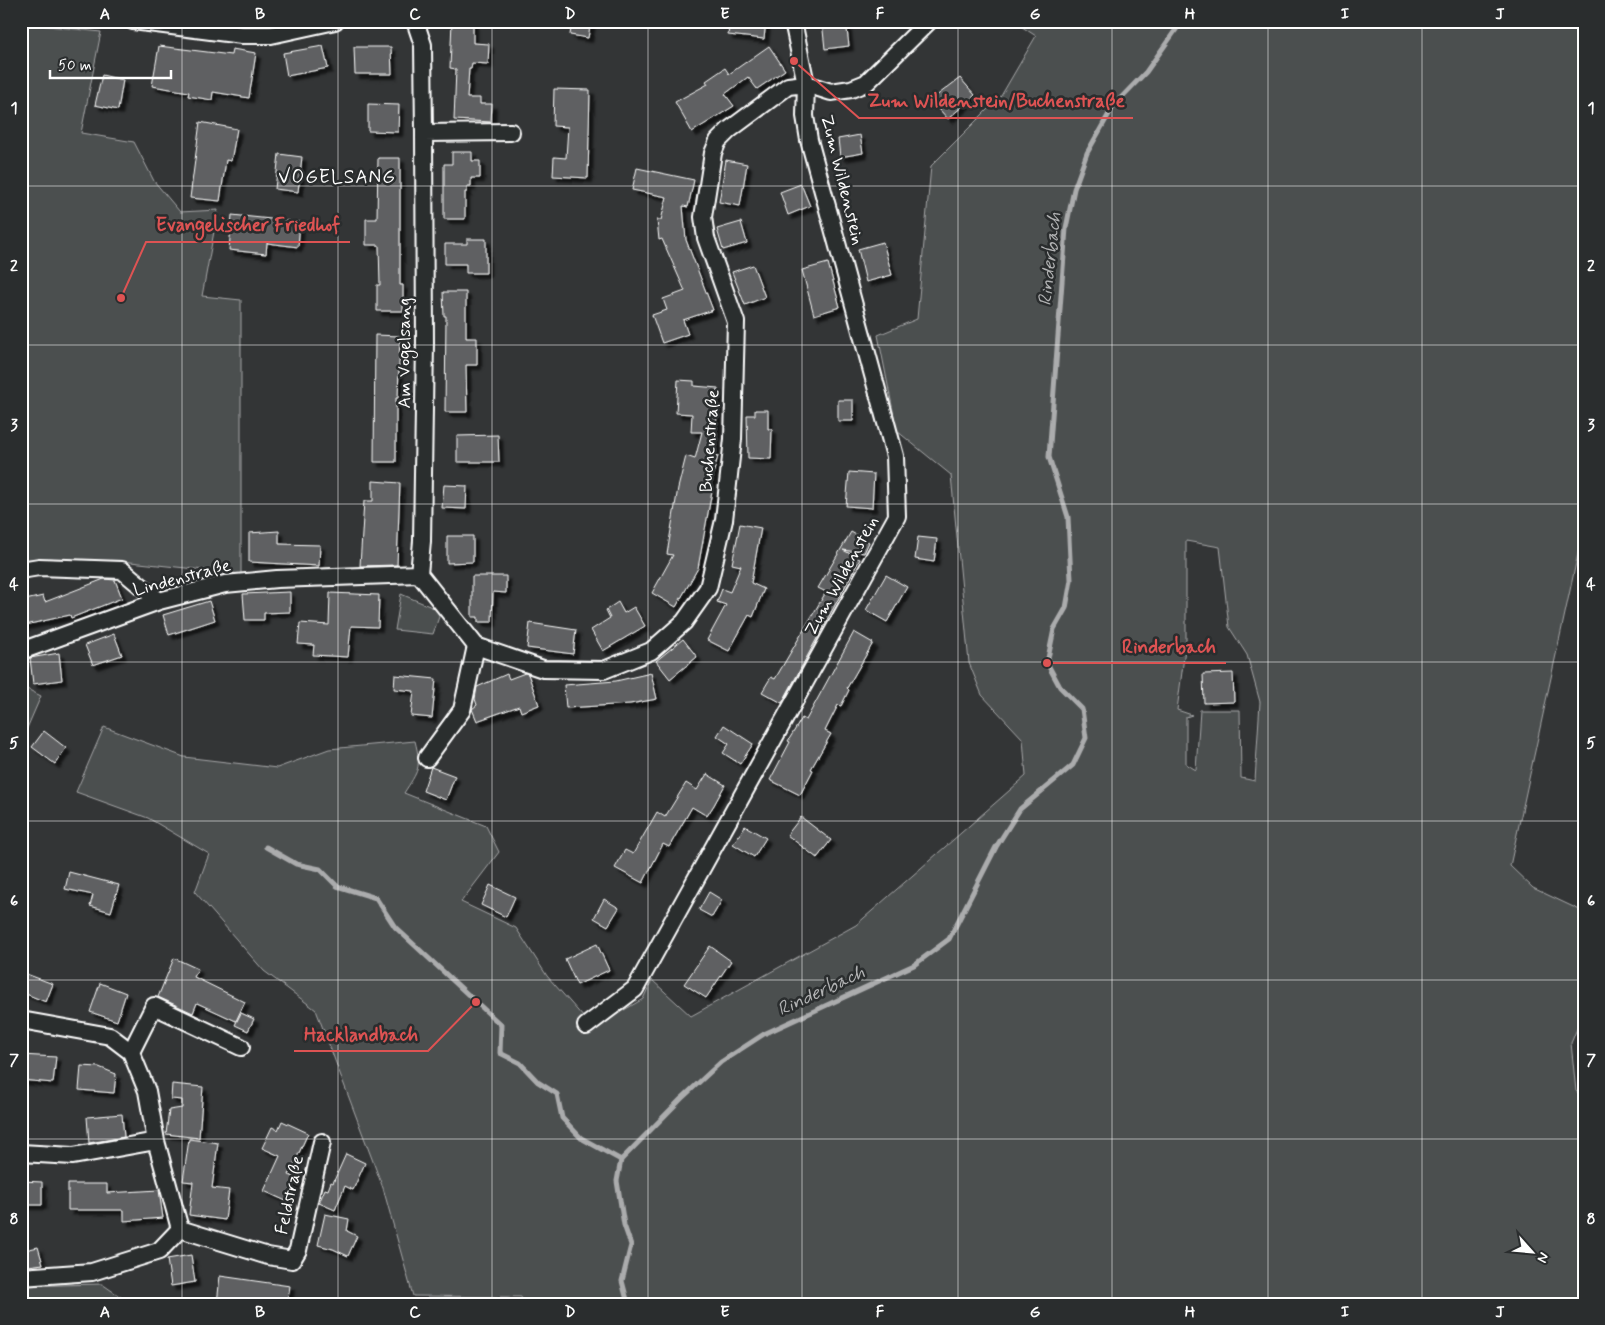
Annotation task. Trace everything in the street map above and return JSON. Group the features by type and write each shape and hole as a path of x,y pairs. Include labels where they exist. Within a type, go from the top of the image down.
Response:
{"street":[{"path":"133,21 242,35 271,35 334,21"},
{"name":"Am Vogelsang","path":"415,21 423,45 424,133 425,362 422,541 419,574"},
{"name":"Zum Wildenstein","path":"586,1026 635,989 898,516 895,456 809,140 805,116 806,84 793,21"},
{"path":"806,84 831,92 851,90 866,83 929,21"},
{"name":"Buchenstraße","path":"476,646 543,669 604,670 651,650 684,622 708,588 724,520 734,439 736,322 706,238 703,217 712,153 718,141 729,130 788,86 806,84"},
{"path":"424,133 511,132"},
{"path":"21,570 39,567 122,570 159,601"},
{"path":"419,574 476,646 462,710 427,758"},
{"name":"Lindenstraße","path":"21,651 159,601 225,584 277,579 419,574"},
{"path":"131,1052 154,1006 241,1047"},
{"path":"21,1020 110,1036 131,1052 147,1091 156,1141 180,1230 159,1251 92,1272 21,1278"},
{"path":"21,1153 73,1156 156,1141"},
{"name":"Feldstraße","path":"180,1230 243,1249 292,1260 298,1250 322,1142"}],"shaded area":[{"path":"1013,21 1584,21 1584,526 1510,866 1533,888 1584,912 1584,1012 1571,1043 1576,1091 1584,1099 1584,1304 524,1304 521,1297 413,1296 383,1188 316,1010 264,971 195,892 209,854 148,818 76,792 104,727 184,757 277,768 329,749 415,741 418,757 417,769 404,793 486,826 499,852 461,902 516,928 547,976 593,1028 643,999 652,980 691,1016 856,925 1026,776 1023,739 982,695 969,663 951,475 897,431 878,335 917,319 931,166 1001,96 1036,36","holes":["1186,541 1220,547 1229,627 1247,655 1260,702 1255,781 1241,778 1240,710 1200,710 1196,770 1186,764 1186,717 1192,715 1177,710 1186,641"]},
{"path":"21,23 101,32 81,133 134,142 154,181 180,212 218,210 202,296 241,300 241,574 121,561 21,559"},
{"path":"401,594 441,611 433,634 395,630"},
{"path":"21,686 41,696 21,742"},
{"path":"102,1284 131,1304 21,1304 21,1286"}],"building":[{"path":"452,21 473,21 473,43 489,44 488,64 472,63 471,69 469,69 467,98 480,98 480,104 492,104 491,122 454,120 456,69 450,68"},
{"path":"572,21 591,21 588,38 570,35"},
{"path":"730,21 766,21 764,39 728,35"},
{"path":"822,21 846,21 849,46 825,49"},
{"path":"159,46 231,55 232,49 256,53 249,98 213,92 212,100 188,96 189,92 152,86"},
{"path":"323,46 328,68 287,76 283,53"},
{"path":"769,46 785,70 757,89 748,77 725,94 734,106 692,132 675,102 708,84 706,81 725,68 729,74"},
{"path":"354,47 391,47 392,74 355,74"},
{"path":"102,75 123,80 118,110 95,105"},
{"path":"960,78 975,95 948,119 931,100"},
{"path":"554,89 590,90 588,178 553,176 554,157 566,158 568,127 553,126"},
{"path":"368,104 399,105 398,132 368,131"},
{"path":"200,122 237,129 231,161 226,160 220,201 190,198"},
{"path":"860,135 863,153 840,157 838,139"},
{"path":"452,152 472,152 472,161 480,161 480,178 471,178 471,186 467,186 467,192 465,192 465,219 444,219 444,164 452,164"},
{"path":"279,154 302,157 298,192 275,189"},
{"path":"378,158 400,158 400,285 403,285 403,311 377,311 377,285 380,285 379,245 366,245 366,219 377,219"},
{"path":"726,160 747,164 740,206 719,202"},
{"path":"637,168 694,180 688,207 683,206 686,240 713,310 683,320 688,334 662,343 652,315 667,310 663,299 685,291 662,239 659,240 657,220 661,220 667,197 632,190"},
{"path":"801,184 810,206 788,215 780,192"},
{"path":"232,215 300,222 298,247 267,243 266,254 229,250"},
{"path":"741,222 747,243 723,250 717,229"},
{"path":"467,239 486,239 486,273 466,273 466,264 445,264 445,244 467,244"},
{"path":"883,242 892,275 866,282 858,249"},
{"path":"828,263 840,307 814,315 802,270"},
{"path":"753,265 765,297 745,305 732,272"},
{"path":"443,292 466,292 466,338 477,338 477,365 466,365 467,412 445,412 446,316 444,316"},
{"path":"375,335 400,336 398,398 396,398 396,462 374,462"},
{"path":"678,380 694,381 694,386 718,388 715,455 718,456 709,490 712,491 698,568 676,607 652,593 673,555 667,554 678,488 686,456 695,459 702,432 691,432 692,414 676,413"},
{"path":"838,400 853,400 853,421 838,421"},
{"path":"755,410 768,410 768,429 772,429 771,459 748,458 747,415 755,415"},
{"path":"498,435 499,462 457,462 457,436"},
{"path":"849,472 874,474 872,508 846,506"},
{"path":"373,481 400,483 397,565 360,566 364,501 373,501"},
{"path":"444,485 467,486 466,509 442,508"},
{"path":"740,524 761,528 751,583 764,589 753,617 749,615 729,651 707,640 726,605 717,602 722,589 730,592 741,566 732,564"},
{"path":"279,531 279,544 320,545 319,566 249,562 249,533"},
{"path":"851,532 869,542 864,553 843,550 860,559 782,703 762,692 771,677 775,679 826,592 818,588"},
{"path":"447,536 473,536 473,562 447,563"},
{"path":"918,537 937,539 934,562 915,559"},
{"path":"886,575 907,587 887,622 866,610"},
{"path":"472,576 506,576 506,593 493,592 492,622 478,622 478,617 472,617"},
{"path":"104,579 115,580 122,598 71,618 70,615 21,626 21,601 43,596 45,602"},
{"path":"290,592 290,612 264,613 264,620 245,620 243,594"},
{"path":"330,593 379,595 378,627 351,626 348,657 313,655 314,645 298,644 300,623 329,625"},
{"path":"209,601 215,620 169,635 163,615"},
{"path":"618,602 624,613 634,607 645,626 603,651 591,630 610,618 606,610"},
{"path":"530,623 576,630 573,654 527,648"},
{"path":"854,632 873,643 847,688 849,690 841,706 838,705 825,731 831,734 811,769 813,770 800,795 770,780 790,742 788,741 802,718 806,720"},
{"path":"114,634 122,655 93,665 85,645"},
{"path":"683,639 697,657 670,679 656,661"},
{"path":"59,653 62,680 33,684 30,658"},
{"path":"525,673 528,674 539,705 521,712 519,706 477,721 472,709 477,705 475,699 477,687 507,674 509,679"},
{"path":"651,673 657,699 630,704 566,708 564,685 616,681"},
{"path":"1233,673 1234,702 1204,703 1203,674"},
{"path":"395,675 436,679 432,718 411,716 414,691 394,689"},
{"path":"724,725 753,744 740,764 723,753 729,744 717,736"},
{"path":"44,731 66,748 55,764 32,747"},
{"path":"431,767 455,776 446,800 423,791"},
{"path":"707,774 725,785 714,805 707,816 692,807 669,847 663,844 643,883 615,868 625,850 633,854 657,812 665,817 686,783 697,790"},
{"path":"801,817 831,840 817,858 787,835"},
{"path":"745,826 766,838 754,857 733,844"},
{"path":"69,872 119,885 111,912 90,906 93,895 65,889"},
{"path":"490,885 515,897 506,917 481,905"},
{"path":"709,892 722,900 712,917 699,910"},
{"path":"604,899 619,908 608,926 594,918"},
{"path":"597,944 609,970 577,985 565,959"},
{"path":"710,946 731,961 706,998 684,984"},
{"path":"174,958 198,969 194,977 245,1002 236,1021 197,1003 193,1013 158,997"},
{"path":"21,972 53,984 46,1002 21,992"},
{"path":"100,983 126,993 117,1021 90,1012"},
{"path":"241,1013 254,1019 248,1031 235,1025"},
{"path":"21,1055 56,1057 53,1083 21,1080"},
{"path":"81,1066 99,1067 116,1074 114,1093 79,1090"},
{"path":"172,1084 203,1087 199,1138 166,1134 169,1110 182,1108 182,1100 171,1099"},
{"path":"122,1114 124,1137 89,1143 87,1117"},
{"path":"282,1121 308,1133 289,1175 297,1178 286,1201 264,1191 280,1156 262,1148 272,1127 278,1130"},
{"path":"189,1139 218,1143 212,1188 229,1190 225,1220 189,1215 193,1182 183,1181"},
{"path":"346,1154 365,1163 353,1190 345,1186 335,1210 319,1203 325,1189 328,1190 331,1182 333,1183"},
{"path":"21,1181 42,1182 42,1205 21,1205"},
{"path":"68,1184 107,1184 107,1193 159,1190 163,1218 124,1221 124,1210 68,1210"},
{"path":"325,1214 349,1219 347,1231 357,1236 348,1256 318,1245"},
{"path":"38,1247 43,1264 21,1267 21,1251"},
{"path":"191,1255 195,1282 171,1286 167,1259"},
{"path":"220,1276 290,1286 287,1304 217,1304"}],"waterway":[{"name":"Rinderbach","path":"628,1304 622,1281 631,1245 624,1225 617,1181 621,1160 681,1099 721,1062 764,1034 914,965 949,939 996,847 1020,809 1073,765 1086,738 1082,709 1060,687 1047,663 1054,629 1066,608 1071,580 1068,517 1049,457 1066,228 1074,189 1087,153 1114,105 1146,72 1182,21"},
{"path":"266,847 296,864 320,869 337,886 376,898 395,927 501,1025 500,1053 520,1063 538,1082 557,1094 562,1118 581,1138 621,1160"},
{"path":"21,1299 48,1304"}],"place":[{"name":"Zum Wildenstein/Buchenstraße","path":"794,61"},
{"name":"Evangelischer Friedhof","path":"121,298"},
{"name":"Rinderbach","path":"1047,663"},
{"name":"Hacklandbach","path":"476,1002"}],"district":[{"name":"VOGELSANG","path":"337,177"}]}
